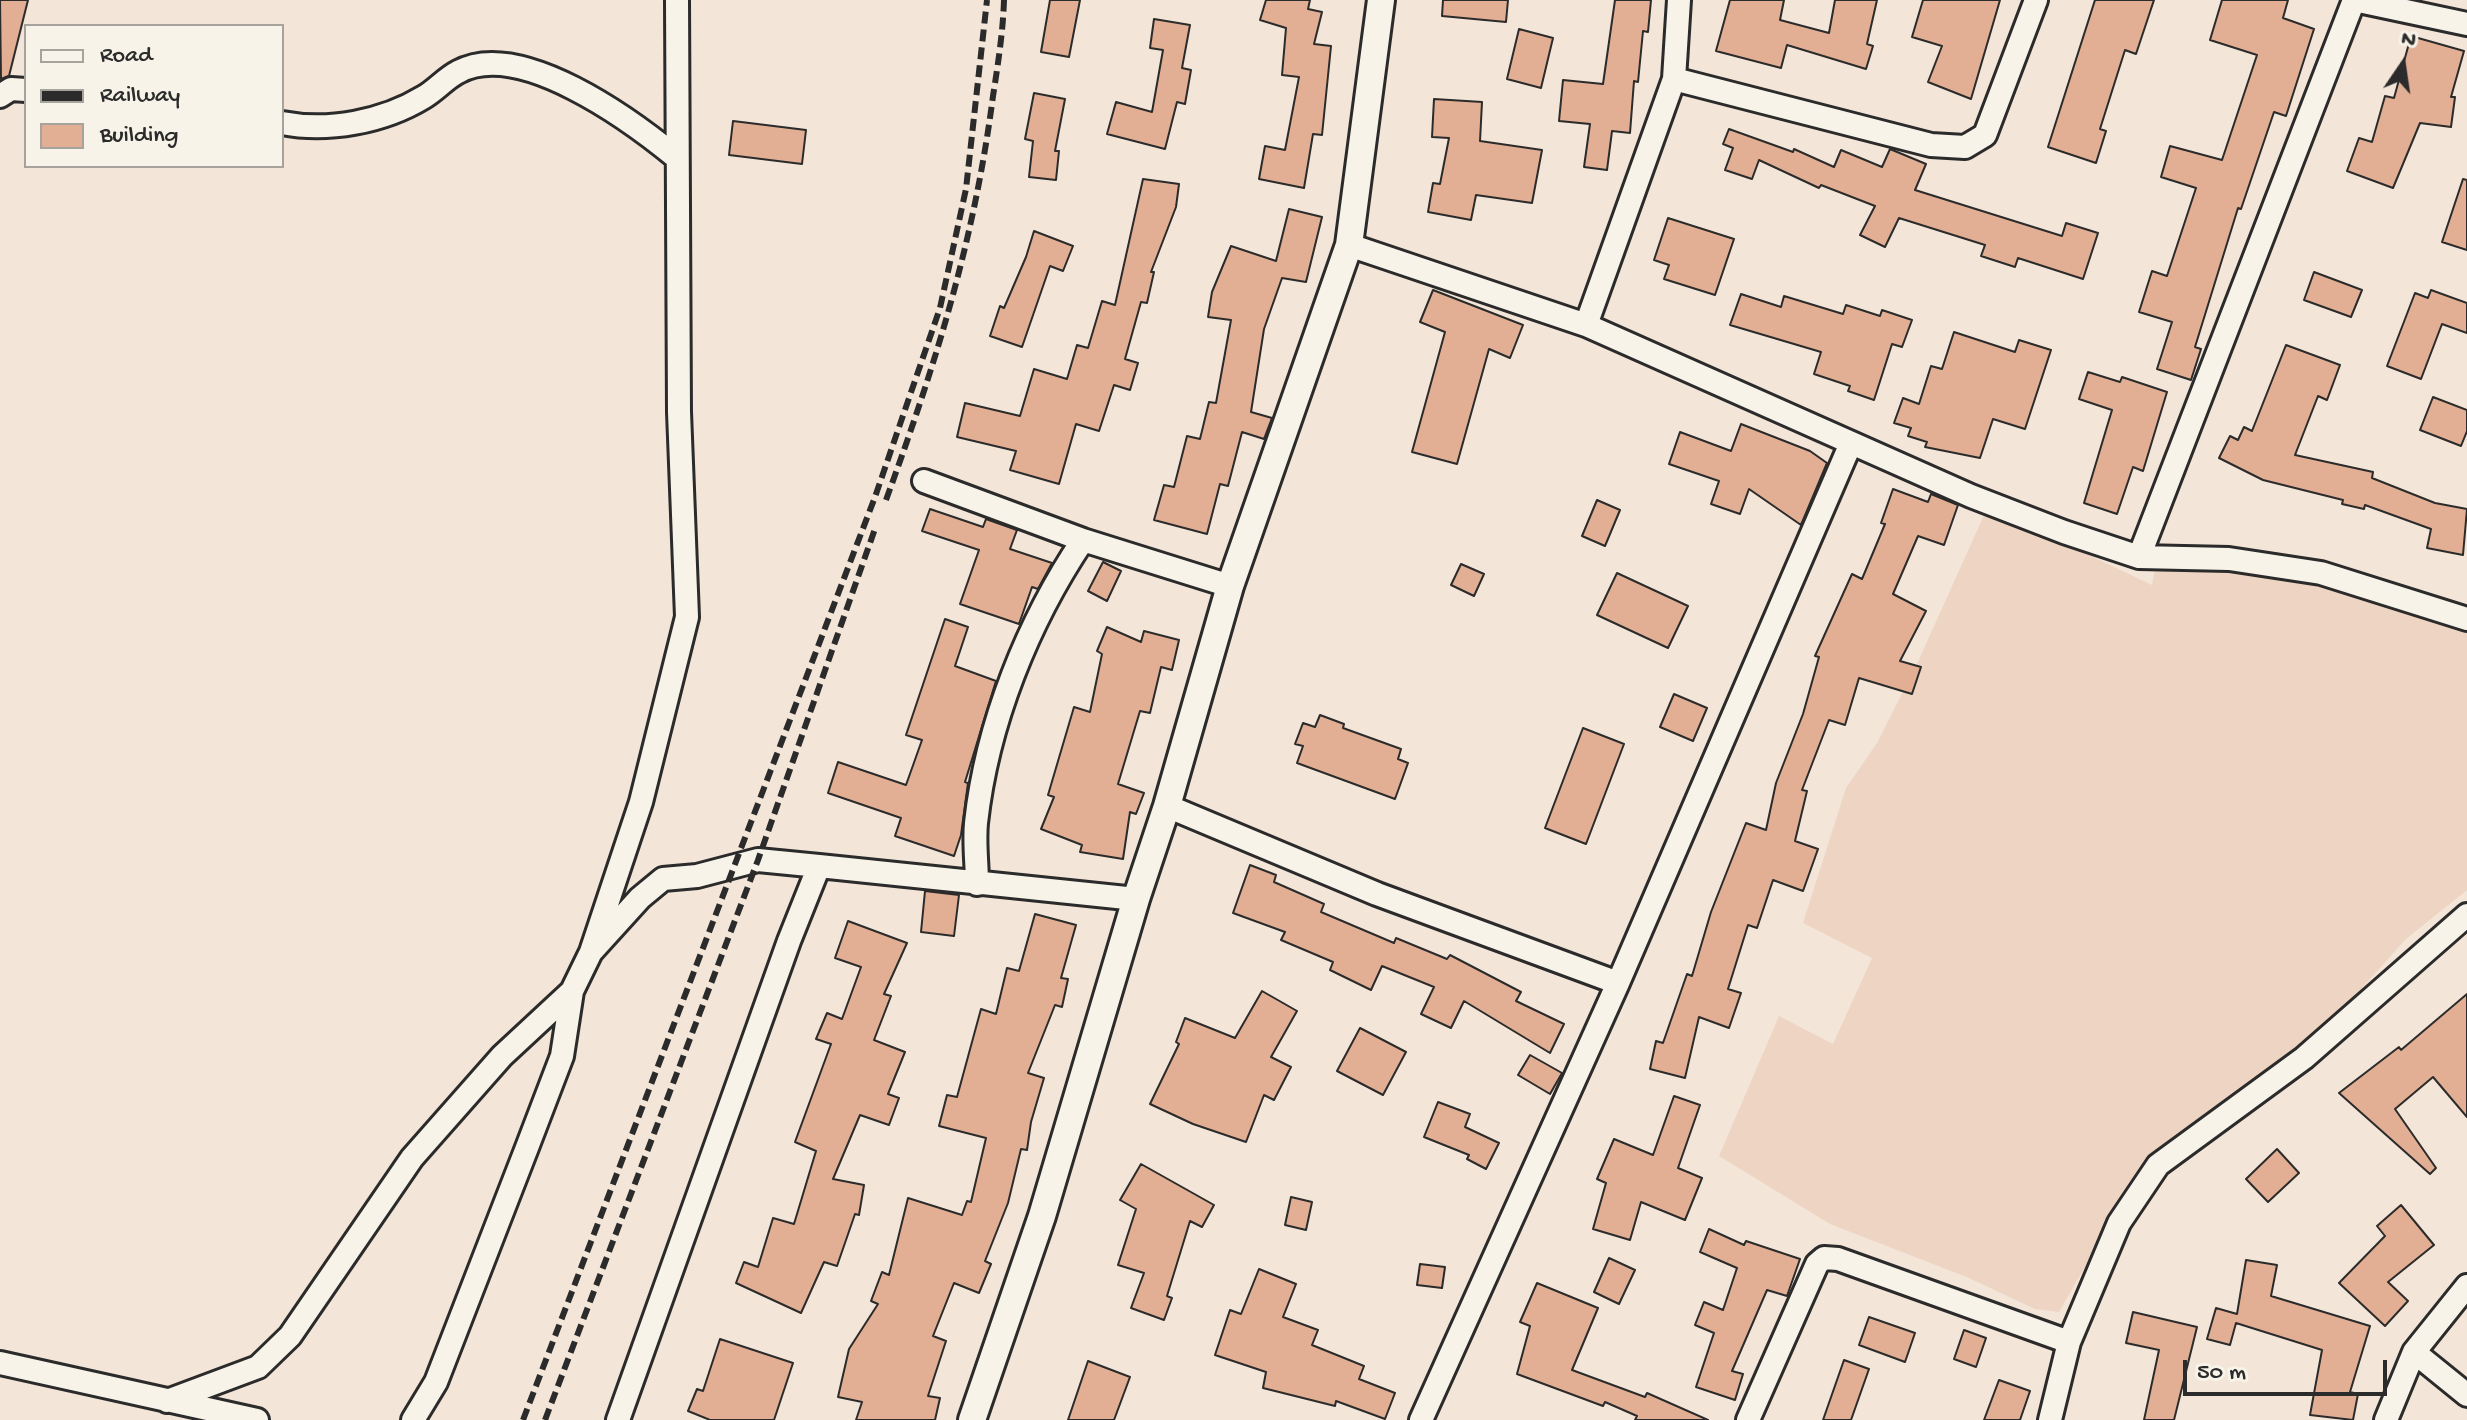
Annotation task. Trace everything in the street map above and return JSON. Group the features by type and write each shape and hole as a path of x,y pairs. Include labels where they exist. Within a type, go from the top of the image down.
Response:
{"street":[{"path":"413,1420 436,1382 562,1056 572,991 591,952 641,802 687,617 679,412 677,0"},
{"path":"972,1420 1042,1216 1136,899 1167,806 1230,586 1349,245 1381,0"},
{"path":"1586,325 1674,79 1679,0"},
{"path":"1674,79 1931,145 1965,147 1985,135 2036,0"},
{"path":"2139,557 2354,0 2467,24"},
{"path":"284,123 332,128 399,109 422,98 458,71 503,66 561,82 604,104 677,158"},
{"path":"0,96 11,89 24,90"},
{"path":"1349,245 1586,325 1971,496 2139,557 2229,559 2321,573 2467,619"},
{"path":"1421,1420 1618,983 1851,443"},
{"path":"924,481 1083,540 1230,586"},
{"path":"977,884 976,824 997,724 1032,628 1054,584 1083,540"},
{"path":"1167,806 1377,894 1618,983"},
{"path":"591,952 640,898 663,879 697,876 758,860 1136,899"},
{"path":"618,1420 789,941 819,866"},
{"path":"2050,1420 2069,1342 2119,1223 2158,1165 2304,1058 2467,915"},
{"path":"167,1401 258,1367 290,1336 412,1158 502,1056 572,991"},
{"path":"1748,1420 1817,1264 1824,1258 1838,1259 2069,1342"},
{"path":"2386,1420 2414,1352 2467,1286"},
{"path":"2414,1352 2467,1395"},
{"path":"0,1363 257,1420"}],"shaded area":[{"path":"1985,513 2017,521 2152,585 2156,563 2237,570 2401,602 2467,625 2467,890 2406,939 2299,1058 2198,1122 2139,1173 2059,1312 2035,1309 1969,1278 1830,1224 1719,1156 1779,1016 1833,1044 1872,958 1803,923 1846,788 1877,743 1916,666"}],"building":[{"path":"0,0 28,0 9,76 1,79"},
{"path":"1050,0 1080,0 1069,57 1041,52"},
{"path":"1266,0 1310,0 1308,9 1322,12 1314,44 1331,46 1322,135 1313,134 1304,188 1259,179 1265,146 1285,150 1299,77 1282,75 1286,28 1260,20"},
{"path":"1443,0 1508,0 1506,22 1442,16"},
{"path":"1615,0 1651,0 1648,32 1643,31 1638,82 1634,81 1630,133 1612,131 1607,170 1584,167 1590,124 1559,121 1563,80 1603,84"},
{"path":"1730,0 1784,0 1780,20 1829,33 1835,0 1877,0 1867,44 1873,46 1866,69 1787,45 1781,68 1716,51"},
{"path":"1923,0 2000,0 1971,99 1928,82 1942,46 1912,37"},
{"path":"2095,0 2154,0 2136,54 2125,50 2100,129 2106,131 2096,163 2048,147"},
{"path":"2222,0 2288,0 2283,18 2314,29 2286,116 2274,112 2241,209 2238,208 2195,347 2201,349 2191,380 2157,369 2172,322 2139,312 2152,271 2167,276 2196,188 2161,177 2170,146 2222,160 2257,55 2210,40"},
{"path":"1154,19 1190,25 1182,68 1191,70 1185,104 1177,102 1165,149 1107,134 1116,102 1152,112 1163,50 1150,48"},
{"path":"1519,29 1553,38 1541,88 1507,79"},
{"path":"2411,36 2464,51 2451,97 2455,97 2451,127 2420,123 2393,188 2347,171 2359,138 2372,142 2385,96 2394,98"},
{"path":"1034,93 1065,99 1055,151 1059,151 1056,180 1029,177 1033,141 1025,139"},
{"path":"1434,99 1482,102 1480,141 1542,150 1532,203 1476,195 1471,220 1428,212 1433,183 1440,184 1449,138 1432,137"},
{"path":"733,121 806,130 802,164 729,155"},
{"path":"1729,129 1793,152 1794,149 1834,167 1841,150 1882,167 1890,149 1926,164 1915,190 2062,236 2066,223 2098,233 2083,279 2018,258 2015,267 1981,256 1985,245 1899,218 1885,247 1860,235 1875,206 1821,185 1819,188 1759,160 1752,179 1725,170 1733,148 1723,144"},
{"path":"1143,179 1179,184 1176,207 1151,272 1154,272 1147,303 1141,302 1125,359 1138,363 1130,390 1114,385 1099,431 1076,424 1059,484 1010,470 1016,451 957,437 965,403 1020,416 1034,369 1067,379 1077,345 1088,348 1102,301 1115,305"},
{"path":"2463,179 2467,180 2467,250 2442,242"},
{"path":"1289,209 1322,217 1306,282 1282,278 1264,329 1251,412 1272,418 1264,439 1242,432 1228,486 1220,484 1207,534 1154,520 1164,485 1174,487 1187,436 1200,439 1209,402 1216,403 1231,320 1208,317 1212,292 1231,246 1276,261"},
{"path":"1668,218 1734,239 1715,295 1664,279 1669,265 1654,260"},
{"path":"1034,231 1073,246 1063,271 1050,266 1022,347 990,336 1000,306 1004,308 1026,257"},
{"path":"2314,272 2362,290 2351,317 2304,300"},
{"path":"1433,290 1523,325 1510,358 1489,349 1457,464 1412,452 1445,332 1420,322"},
{"path":"2431,290 2467,303 2467,333 2442,324 2421,379 2387,366 2415,293 2428,298"},
{"path":"1741,294 1781,307 1784,296 1843,314 1846,305 1880,316 1882,310 1912,320 1902,347 1892,344 1874,400 1848,391 1850,386 1814,374 1821,352 1730,325"},
{"path":"1954,332 2015,352 2019,340 2051,350 2025,429 1993,419 1980,458 1925,447 1927,442 1908,436 1911,428 1894,423 1903,398 1919,404 1931,366 1942,369"},
{"path":"2286,345 2340,365 2327,400 2318,396 2295,455 2373,472 2372,478 2435,503 2467,509 2463,555 2427,548 2431,529 2365,505 2364,509 2342,504 2343,500 2263,480 2219,458 2230,436 2238,440 2244,427 2252,431"},
{"path":"2088,372 2120,382 2122,377 2167,392 2143,471 2133,467 2117,514 2084,503 2112,410 2079,399"},
{"path":"2433,397 2467,410 2467,431 2461,446 2420,430"},
{"path":"1741,424 1810,451 1827,463 1801,525 1749,489 1740,514 1711,504 1719,481 1669,464 1680,432 1731,451"},
{"path":"1893,489 1928,502 1931,494 1958,505 1944,545 1918,536 1893,594 1926,611 1900,661 1921,667 1912,694 1859,678 1845,725 1829,720 1802,790 1807,791 1795,841 1818,849 1803,891 1773,880 1757,928 1748,925 1728,989 1741,993 1729,1028 1699,1017 1685,1078 1650,1069 1656,1041 1663,1043 1687,974 1692,976 1711,912 1746,823 1766,830 1776,783 1803,714 1819,657 1815,656 1852,574 1862,579 1885,524 1881,523"},
{"path":"1597,500 1620,510 1605,546 1582,536"},
{"path":"930,509 983,527 986,519 1017,530 1010,549 1052,563 1038,589 1032,587 1019,624 960,604 979,550 922,531"},
{"path":"1103,562 1121,571 1107,601 1088,591"},
{"path":"1461,564 1484,574 1474,596 1451,585"},
{"path":"1617,573 1688,606 1668,648 1597,615"},
{"path":"945,619 968,627 955,666 996,681 965,782 968,783 961,835 954,856 895,836 901,818 828,793 838,762 906,785 922,740 906,735"},
{"path":"1107,627 1141,642 1144,631 1179,640 1172,670 1161,667 1150,713 1140,711 1118,784 1144,793 1136,814 1130,812 1123,859 1080,852 1082,845 1041,829 1054,797 1048,795 1074,707 1090,712 1102,654 1097,651"},
{"path":"1674,694 1707,708 1693,741 1660,727"},
{"path":"1320,715 1344,724 1343,728 1401,749 1398,759 1408,763 1395,799 1297,763 1303,746 1295,744 1303,723 1315,727"},
{"path":"1583,728 1624,744 1586,844 1545,828"},
{"path":"1250,865 1276,875 1274,882 1324,904 1321,912 1394,943 1396,938 1447,959 1450,955 1521,992 1516,1001 1564,1024 1550,1053 1464,1001 1451,1028 1421,1014 1434,987 1382,966 1371,990 1330,970 1333,962 1281,940 1285,932 1233,913"},
{"path":"925,891 959,895 954,936 921,932"},
{"path":"1035,914 1076,925 1061,978 1068,979 1062,1007 1055,1005 1028,1073 1044,1078 1031,1122 1027,1150 1021,1149 1008,1203 985,1261 991,1264 979,1293 954,1283 933,1336 946,1341 928,1396 940,1398 935,1420 856,1420 862,1402 838,1397 849,1349 878,1304 871,1301 882,1272 889,1275 908,1198 962,1215 967,1201 971,1202 986,1138 939,1126 947,1095 957,1097 981,1009 996,1014 1007,968 1019,971"},
{"path":"848,921 907,943 884,994 891,996 874,1040 905,1052 888,1094 899,1098 889,1125 860,1115 833,1179 864,1185 859,1215 855,1214 837,1266 824,1262 801,1313 736,1283 744,1262 758,1267 773,1218 794,1224 816,1151 795,1142 831,1044 816,1039 827,1013 842,1019 861,967 835,958"},
{"path":"1262,991 1297,1011 1271,1057 1291,1067 1274,1100 1264,1095 1246,1142 1193,1124 1150,1104 1179,1044 1176,1042 1185,1018 1235,1038"},
{"path":"2467,994 2467,1117 2433,1077 2395,1109 2436,1168 2430,1174 2339,1093 2399,1047 2401,1050"},
{"path":"1360,1028 1406,1052 1383,1095 1337,1071"},
{"path":"1530,1055 1562,1073 1550,1094 1518,1075"},
{"path":"1674,1096 1700,1105 1678,1168 1702,1178 1685,1220 1641,1202 1630,1240 1593,1229 1606,1183 1597,1179 1614,1139 1653,1155"},
{"path":"1438,1102 1470,1114 1465,1127 1499,1143 1486,1169 1467,1159 1469,1155 1424,1137"},
{"path":"2277,1149 2299,1173 2268,1202 2246,1179"},
{"path":"1141,1164 1214,1205 1202,1227 1190,1221 1167,1296 1172,1298 1164,1320 1131,1308 1144,1273 1118,1265 1136,1209 1120,1200"},
{"path":"1291,1197 1312,1202 1306,1230 1285,1225"},
{"path":"2401,1205 2434,1245 2388,1282 2408,1301 2385,1326 2339,1283 2385,1236 2377,1226"},
{"path":"1709,1229 1744,1245 1746,1241 1800,1259 1787,1296 1767,1290 1732,1371 1743,1374 1735,1400 1696,1387 1714,1333 1695,1325 1704,1302 1723,1310 1737,1268 1700,1252"},
{"path":"1609,1258 1635,1270 1619,1304 1594,1292"},
{"path":"2246,1260 2277,1265 2271,1296 2370,1326 2350,1392 2358,1394 2353,1420 2310,1415 2322,1350 2236,1323 2230,1345 2207,1339 2216,1308 2237,1314"},
{"path":"1420,1264 1445,1267 1442,1288 1417,1285"},
{"path":"1259,1269 1296,1284 1283,1317 1318,1330 1312,1345 1364,1366 1359,1379 1395,1393 1385,1419 1336,1401 1335,1406 1263,1388 1266,1372 1215,1355 1230,1310 1241,1314"},
{"path":"1537,1283 1598,1308 1572,1370 1645,1397 1647,1393 1708,1420 1635,1420 1637,1416 1605,1402 1603,1406 1517,1374 1530,1326 1520,1322"},
{"path":"2133,1312 2197,1327 2174,1420 2144,1420 2159,1350 2126,1343"},
{"path":"1869,1317 1915,1333 1905,1362 1859,1345"},
{"path":"1964,1330 1986,1338 1976,1367 1954,1359"},
{"path":"720,1339 793,1363 774,1420 710,1420 688,1411 697,1389 703,1391"},
{"path":"1844,1360 1869,1369 1851,1420 1823,1420"},
{"path":"1088,1361 1130,1377 1114,1420 1068,1420"},
{"path":"1999,1380 2030,1391 2020,1420 1984,1420"}],"railway":[{"path":"523,1420 875,497 940,308 966,189 987,0"},
{"path":"886,500 937,350 964,252 985,150 1004,0"},
{"path":"545,1420 758,860 876,526"}]}
